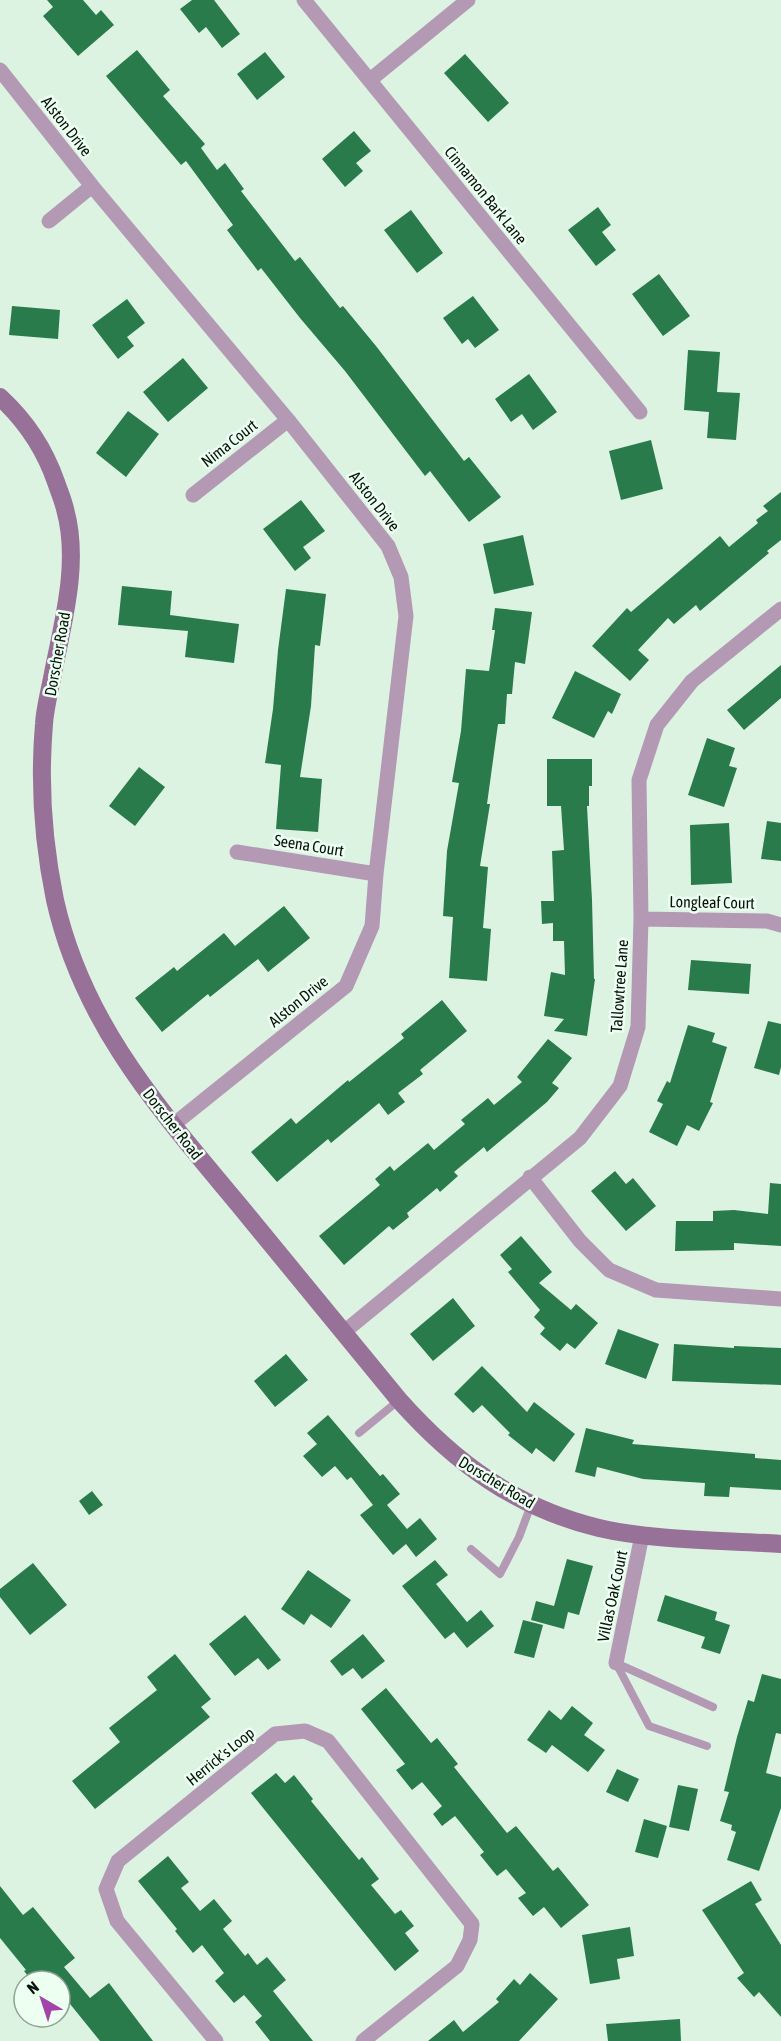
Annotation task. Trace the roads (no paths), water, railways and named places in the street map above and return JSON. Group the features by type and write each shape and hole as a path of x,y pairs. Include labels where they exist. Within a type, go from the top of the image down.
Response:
{"street":[{"name":"Cinnamon Bark Lane","path":"304,0 640,412"},
{"path":"370,80 468,0"},
{"name":"Alston Drive","path":"0,70 92,186 288,420 388,546 401,577 406,616 372,926 346,986 173,1125"},
{"path":"49,221 92,186"},
{"name":"Dorscher Road","path":"0,397 26,425 44,452 66,511 70,548 69,585 44,720 42,804 47,862 67,945 103,1026 126,1065 399,1400 453,1455 487,1479 532,1504 565,1518 600,1528 642,1535 781,1544"},
{"name":"Nima Court","path":"193,495 288,420"},
{"name":"Tallowtree Lane","path":"344,1332 580,1138 620,1086 638,1027 641,919 639,780 657,725 692,681 781,609"},
{"name":"Seena Court","path":"237,852 376,874"},
{"name":"Longleaf Court","path":"641,919 767,921 781,925"},
{"path":"530,1177 580,1241 609,1270 656,1290 781,1299"},
{"name":"Villas Oak Court","path":"616,1663 642,1535"},
{"name":"Herrick's Loop","path":"216,2041 117,1921 106,1889 118,1861 275,1734 305,1731 328,1741 472,1924 470,1940 457,1966 363,2041"}],"lane":[{"path":"359,1433 399,1400"},
{"path":"471,1549 500,1574 519,1538 532,1504"},
{"path":"616,1663 713,1707"},
{"path":"616,1663 650,1726 707,1746"}]}
